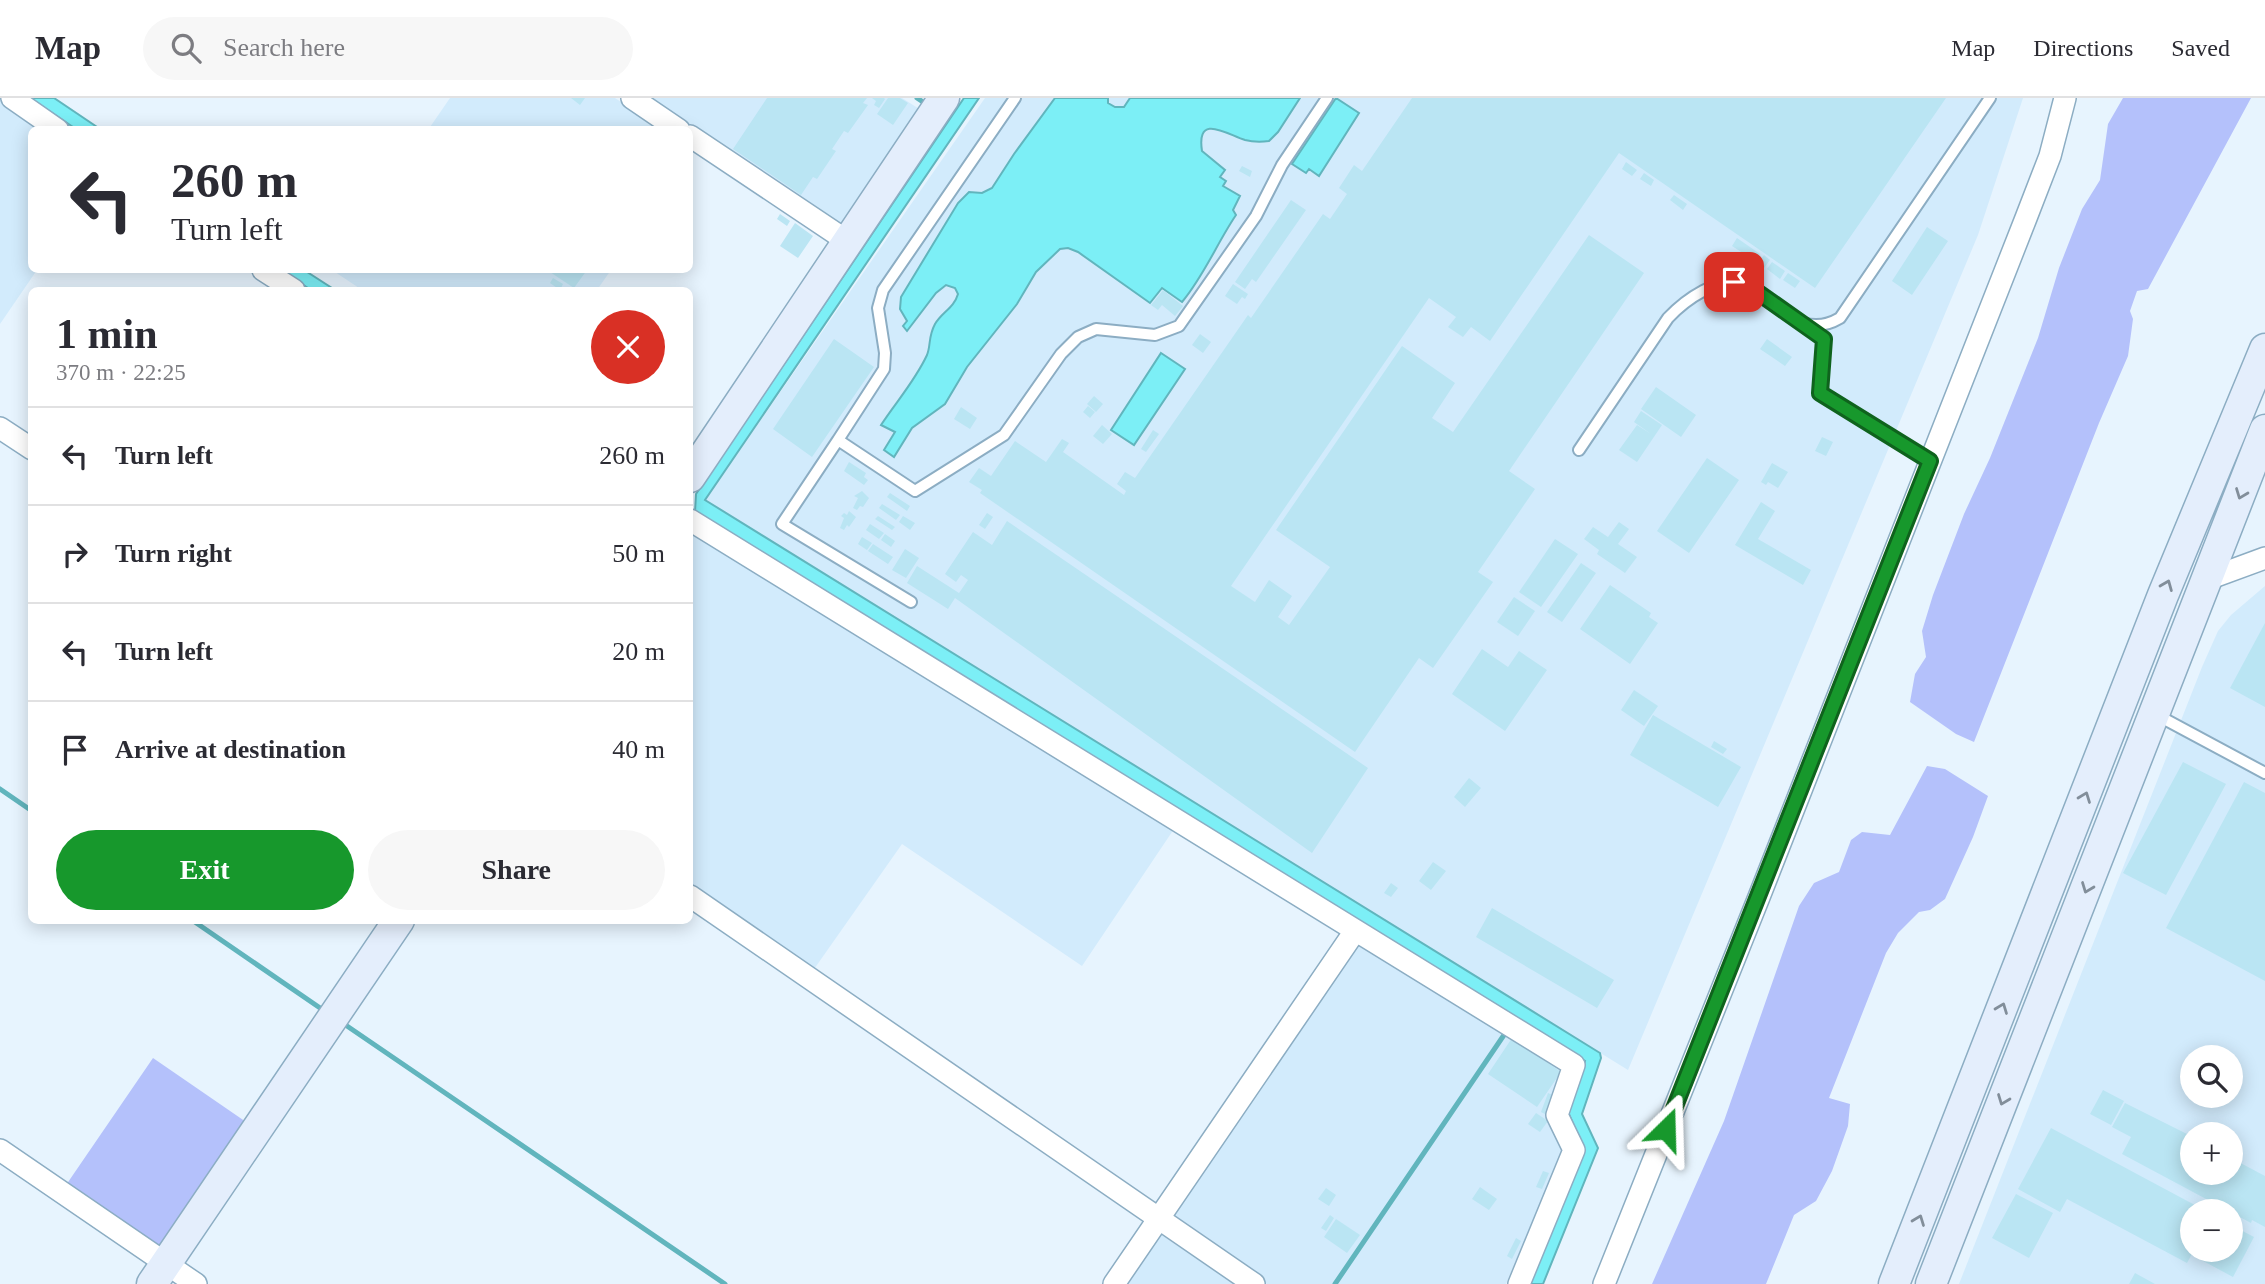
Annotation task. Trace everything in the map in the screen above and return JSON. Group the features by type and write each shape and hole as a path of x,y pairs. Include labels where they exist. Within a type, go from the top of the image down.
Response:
{"street":[{"path":"12,98 52,126"},
{"path":"632,98 673,126"},
{"path":"693,472 944,98"},
{"path":"1604,1284 2050,156 2065,98"},
{"path":"693,138 846,241"},
{"path":"268,273 289,287"},
{"path":"1894,1284 2163,595 2265,349"},
{"path":"0,428 28,446"},
{"path":"1931,1284 2265,430"},
{"path":"693,522 1574,1065 1557,1115 1574,1150 1519,1284"},
{"path":"2208,579 2265,558"},
{"path":"693,898 1254,1284"},
{"path":"159,1274 396,924"},
{"path":"1114,1284 1355,931"},
{"path":"0,1150 159,1274 197,1284"}],"lane":[{"path":"911,602 782,524 884,369 885,353 878,308 883,290 1015,98"},
{"path":"838,440 915,491 1004,435 1061,354 1078,337 1096,329 1155,335 1179,327 1256,216 1282,165 1327,98"},
{"path":"1801,323 1828,325 1840,318 1990,98"},
{"path":"1579,450 1668,318 1682,303 1714,286 1734,282 1746,284 1824,339 1820,393 1930,461"},
{"path":"2155,714 2265,773"}],"shaded area":[{"path":"30,98 54,98 96,126 72,126"},
{"path":"450,98 615,98 657,126 431,126"},
{"path":"645,98 902,98 924,112 843,231 693,130 693,126 687,126"},
{"path":"964,98 979,98 705,500 1600,1053 1601,1058 1582,1114 1598,1148 1543,1284 1528,1284 1583,1147 1568,1112 1585,1061 695,512 696,494"},
{"path":"985,98 2023,98 1978,235 1628,1070 705,500"},
{"path":"1055,98 1108,98 1108,103 1115,107 1124,107 1130,98 1300,98 1269,141 1245,140 1215,129 1204,132 1201,139 1202,151 1225,170 1220,177 1226,181 1223,186 1240,196 1233,210 1236,215 1182,302 1162,288 1150,303 1078,252 1068,248 1060,249 1036,272 1017,304 967,367 945,404 912,428 894,457 884,450 895,432 881,425 917,374 927,355 935,324 954,303 958,294 955,288 946,285 936,293 907,331 903,326 907,321 900,309 901,297 958,203 969,192 982,193 992,188"},
{"path":"1336,98 1359,113 1319,176 1309,169 1306,173 1292,164"},
{"path":"2123,98 2251,98 2148,289 2137,291 2130,311 2133,319 2128,356 2099,423 1974,742 1956,734 1910,702 1915,674 1926,657 1922,631 1964,514 1990,458 2038,338 2059,268 2082,209 2100,180 2108,124"},
{"path":"0,99 40,126 28,126 28,273 35,273 0,324"},
{"path":"286,273 309,273 330,287 306,287"},
{"path":"336,273 609,273 599,287 358,287"},
{"path":"1161,353 1185,369 1134,445 1111,430"},
{"path":"693,531 1176,826 1082,966 902,844 812,972 693,889"},
{"path":"2265,586 2265,1284 1959,1284 2202,667 2218,631 2231,615"},
{"path":"1927,766 1945,769 1988,796 1945,899 1930,910 1919,912 1898,933 1886,953 1829,1098 1850,1104 1848,1126 1832,1171 1816,1201 1794,1215 1766,1284 1652,1284 1724,1121 1799,906 1814,883 1839,872 1851,840 1862,832 1890,835"},
{"path":"1362,941 1564,1068 1563,1149 1506,1284 1267,1284 1171,1220 1169,1214 1352,946"},
{"path":"153,1058 249,1124 165,1248 155,1249 64,1188"},
{"path":"1157,1232 1235,1284 1121,1284"}],"building":[{"path":"571,98 585,98 580,105"},
{"path":"767,98 867,98 863,103 868,105 848,133 844,131 832,149 836,151 817,179 813,177 801,195 733,149"},
{"path":"872,98 885,99 879,108 874,105 876,101"},
{"path":"888,98 900,98 908,103 893,125 877,114"},
{"path":"1412,98 1946,98 1815,288 1619,153 1490,341 1471,327 1463,337 1448,327 1456,317 1429,298 1231,586 1255,602 1269,580 1292,596 1278,617 1289,625 1330,567 1276,530 1402,346 1455,383 1432,418 1453,432 1589,235 1644,273 1509,471 1535,489 1478,572 1493,582 1433,668 1419,658 1355,752 980,493 982,490 969,482 979,468 991,476 1015,441 1046,462 1062,439 1069,443 1063,452 1124,495 1126,491 1117,484 1125,472 1135,478 1248,315 1251,318 1323,214 1330,219 1347,194 1339,188 1354,165 1362,171"},
{"path":"1626,162 1637,170 1632,176 1622,169"},
{"path":"1242,166 1252,171 1250,177 1239,171"},
{"path":"1644,173 1654,180 1651,186 1640,179"},
{"path":"1674,195 1687,204 1683,210 1670,200"},
{"path":"1291,200 1306,210 1256,282 1252,279 1245,289 1235,282"},
{"path":"780,214 790,221 787,226 777,219"},
{"path":"795,223 813,236 798,258 780,246"},
{"path":"1927,227 1948,241 1912,295 1892,281"},
{"path":"1737,238 1760,254 1755,261 1732,246"},
{"path":"1764,255 1770,260 1764,268 1758,263"},
{"path":"1772,262 1785,271 1780,279 1767,269"},
{"path":"552,273 585,273 572,287"},
{"path":"1788,273 1800,281 1795,288 1783,280"},
{"path":"553,278 563,284 562,287 556,287 550,283"},
{"path":"1233,284 1248,294 1237,304 1225,296"},
{"path":"1163,290 1183,306 1175,316 1162,305 1158,310 1151,305"},
{"path":"1200,334 1211,342 1203,353 1192,345"},
{"path":"834,339 874,367 812,457 773,429"},
{"path":"1767,339 1792,357 1785,366 1760,349"},
{"path":"1656,387 1696,415 1681,437 1641,409"},
{"path":"1094,396 1103,404 1096,412 1087,404"},
{"path":"1088,406 1095,412 1090,418 1083,412"},
{"path":"961,407 977,418 970,429 954,419"},
{"path":"1641,411 1662,425 1637,462 1619,450 1637,425 1651,434 1634,422"},
{"path":"1102,425 1112,434 1103,444 1093,436"},
{"path":"1153,430 1159,434 1146,452 1141,449"},
{"path":"1822,437 1833,442 1826,456 1815,451"},
{"path":"1707,458 1739,480 1689,553 1657,531"},
{"path":"849,462 866,473 864,477 868,480 864,485 844,471"},
{"path":"1772,463 1788,472 1778,488 1768,482 1766,485 1761,482"},
{"path":"862,491 869,498 863,507 860,506 857,510 853,508 858,498 854,496"},
{"path":"890,493 910,506 907,511 887,497"},
{"path":"1761,502 1775,511 1758,539 1811,570 1803,585 1735,545"},
{"path":"882,504 900,515 896,520 879,508"},
{"path":"849,511 856,517 844,530 840,528 844,518 841,516 844,513 847,515"},
{"path":"987,513 993,517 985,529 979,525"},
{"path":"878,516 895,527 892,530 875,519"},
{"path":"903,516 915,523 910,530 899,522"},
{"path":"1007,521 1368,768 1312,853 955,598 948,609 907,583 917,566 959,593 968,580 961,575 956,582 945,574 973,532 992,545"},
{"path":"1619,522 1629,529 1618,544 1637,557 1625,573 1597,554 1599,550 1584,539 1593,527 1608,537"},
{"path":"870,524 884,533 879,539 866,530"},
{"path":"885,534 895,541 891,547 881,540"},
{"path":"862,537 872,543 867,550 858,544"},
{"path":"1555,539 1578,554 1541,607 1519,592"},
{"path":"873,544 893,557 888,564 868,551"},
{"path":"905,549 919,558 906,578 892,570"},
{"path":"1581,563 1596,573 1562,622 1547,612"},
{"path":"1610,585 1651,613 1649,617 1658,623 1630,664 1580,629"},
{"path":"1514,597 1535,611 1518,636 1497,622"},
{"path":"2265,623 2265,707 2230,688"},
{"path":"1482,649 1508,667 1519,651 1547,670 1505,731 1452,694"},
{"path":"1634,690 1658,706 1644,726 1621,710"},
{"path":"1653,715 1741,767 1718,807 1630,755"},
{"path":"1714,741 1727,749 1723,754 1711,747"},
{"path":"2183,762 2226,784 2166,895 2123,873"},
{"path":"1469,778 1481,788 1465,807 1454,797"},
{"path":"2244,782 2265,793 2265,981 2166,928"},
{"path":"1433,862 1446,871 1431,890 1419,881"},
{"path":"1391,883 1398,888 1391,897 1384,893"},
{"path":"1492,908 1614,980 1597,1008 1476,937"},
{"path":"1512,1038 1561,1072 1537,1107 1488,1074"},
{"path":"2103,1090 2124,1101 2111,1125 2090,1114"},
{"path":"1548,1093 1555,1096 1547,1115 1541,1112"},
{"path":"2125,1103 2180,1130 2180,1185 2243,1185 2243,1164 2265,1176 2265,1227 2243,1219 2243,1199 2206,1199 2122,1154 2131,1137 2112,1127"},
{"path":"1536,1113 1548,1121 1540,1132 1528,1124"},
{"path":"2051,1128 2184,1199 2180,1199 2180,1259 2067,1199 2060,1212 2018,1189"},
{"path":"1543,1171 1549,1173 1542,1189 1536,1187"},
{"path":"1480,1187 1497,1199 1489,1210 1472,1199"},
{"path":"1326,1188 1336,1195 1329,1206 1318,1199"},
{"path":"2016,1194 2053,1213 2029,1258 1992,1238"},
{"path":"1330,1215 1334,1218 1326,1231 1321,1228"},
{"path":"1336,1219 1360,1235 1347,1253 1324,1237"},
{"path":"2243,1231 2254,1237 2243,1258"},
{"path":"1516,1238 1521,1241 1512,1259 1507,1256"},
{"path":"2205,1262 2241,1262 2233,1277"},
{"path":"2135,1273 2155,1284 2129,1284"}],"waterway":[{"path":"917,98 926,104"},
{"path":"0,789 28,808"},
{"path":"198,924 323,1010"},
{"path":"347,1026 725,1284"},
{"path":"1335,1284 1506,1032"}],"route":[{"path":"1666,1129 1930,461 1820,393 1824,339 1746,284 1734,282"}]}
